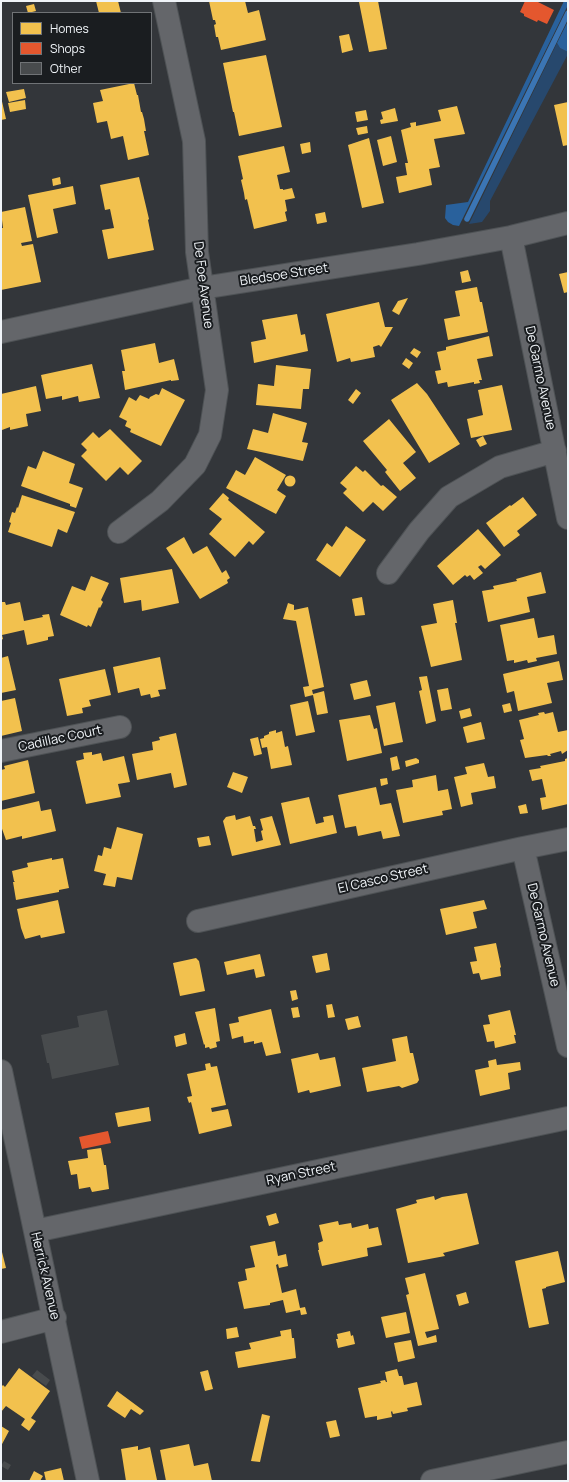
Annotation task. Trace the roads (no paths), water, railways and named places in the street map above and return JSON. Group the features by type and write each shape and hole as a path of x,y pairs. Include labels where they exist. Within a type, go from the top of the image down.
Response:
{"street":[{"name":"De Foe Avenue","path":"119,532 160,501 195,465 210,435 218,390 197,252 194,141 164,1"},
{"name":"Bledsoe Street","path":"1,332 202,288 418,254 511,237 568,223"},
{"name":"De Garmo Avenue","path":"511,237 568,518"},
{"path":"388,573 419,531 449,497 500,467 555,451"},
{"name":"Cadillac Court","path":"1,751 120,727"},
{"name":"El Casco Street","path":"198,922 568,839"},
{"name":"De Garmo Avenue","path":"523,848 568,1046"},
{"name":"Herrick Avenue","path":"1,1071 55,1318 88,1481"},
{"name":"Ryan Street","path":"35,1231 568,1118"},
{"path":"1,1332 55,1318"},
{"path":"432,1481 568,1452"}],"waterway":[{"path":"467,219 568,13"}]}
